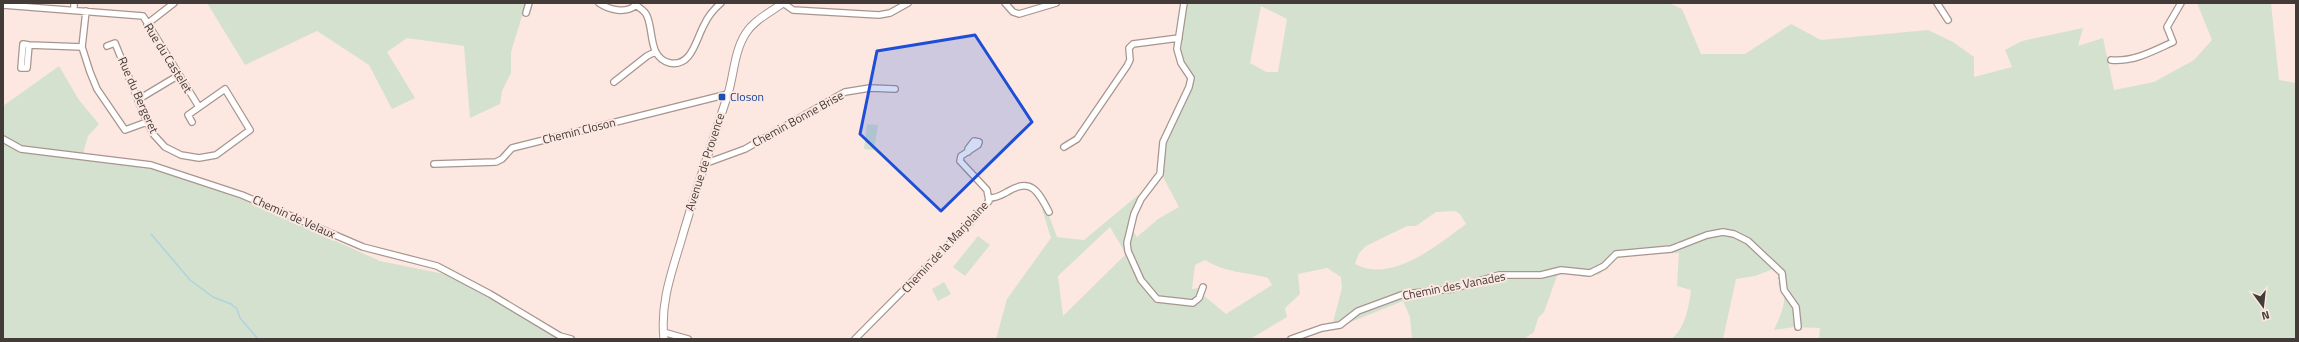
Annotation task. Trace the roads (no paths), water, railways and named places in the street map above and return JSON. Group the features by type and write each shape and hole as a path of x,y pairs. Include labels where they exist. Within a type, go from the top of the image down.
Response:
{"street":[{"path":"74,3 74,10"},
{"path":"147,24 174,3"},
{"path":"526,13 529,3"},
{"path":"599,3 610,10 629,9 635,4 647,14 655,52 668,62 677,64 686,59 694,49 703,25 712,10 721,3"},
{"path":"783,3 793,10 879,15 890,13 908,3"},
{"name":"Avenue de Provence","path":"664,336 664,302 704,164 728,94 740,45 746,33 755,23 783,3"},
{"path":"1005,3 1013,12 1019,14 1056,3"},
{"path":"1184,3 1177,49 1181,63 1190,78 1189,87 1164,142 1160,174 1141,199 1134,214 1126,245 1141,280 1157,299 1193,303 1199,298 1203,287"},
{"path":"1937,3 1948,20"},
{"path":"2111,60 2122,61 2141,56 2173,42 2167,27 2181,3"},
{"path":"3,4 86,11 82,47 97,89 125,130 147,122"},
{"name":"Rue du Castelet","path":"86,11 143,16 199,107"},
{"path":"1064,147 1077,139 1112,89 1130,60 1129,48 1133,44 1179,38"},
{"name":"Rue du Bergeret","path":"107,46 115,43 147,122 154,135 166,147 181,155 199,158 216,155 250,130 225,89 188,115 192,122"},
{"path":"29,45 82,47"},
{"path":"614,82 647,56 655,52"},
{"path":"139,100 179,75"},
{"name":"Chemin Bonne Brise","path":"704,164 745,149 845,92 870,88 895,89"},
{"name":"Chemin Closon","path":"434,164 496,162 502,159 512,148 728,94"},
{"name":"Chemin de Velaux","path":"3,139 20,148 151,165 242,195 363,247 438,266 490,294 560,336 571,339"},
{"name":"Chemin de la Marjolaine","path":"855,339 966,227 990,198 987,190 960,161 961,156 968,152"},
{"path":"990,198 998,197 1019,185 1027,185 1033,188 1049,212"},
{"name":"Chemin des Vanades","path":"1291,339 1322,328 1340,325 1358,311 1404,294 1452,289 1499,275 1540,275 1561,270 1590,272 1604,266 1616,254 1673,249 1695,239 1723,232 1734,234 1748,242 1780,270 1784,290 1796,307 1798,327"},
{"path":"664,336 688,339"}],"waterway":[{"path":"151,234 190,280 213,297 231,304 237,309 240,318 258,339"}],"place":[{"name":"Closon","path":"722,97"}]}
